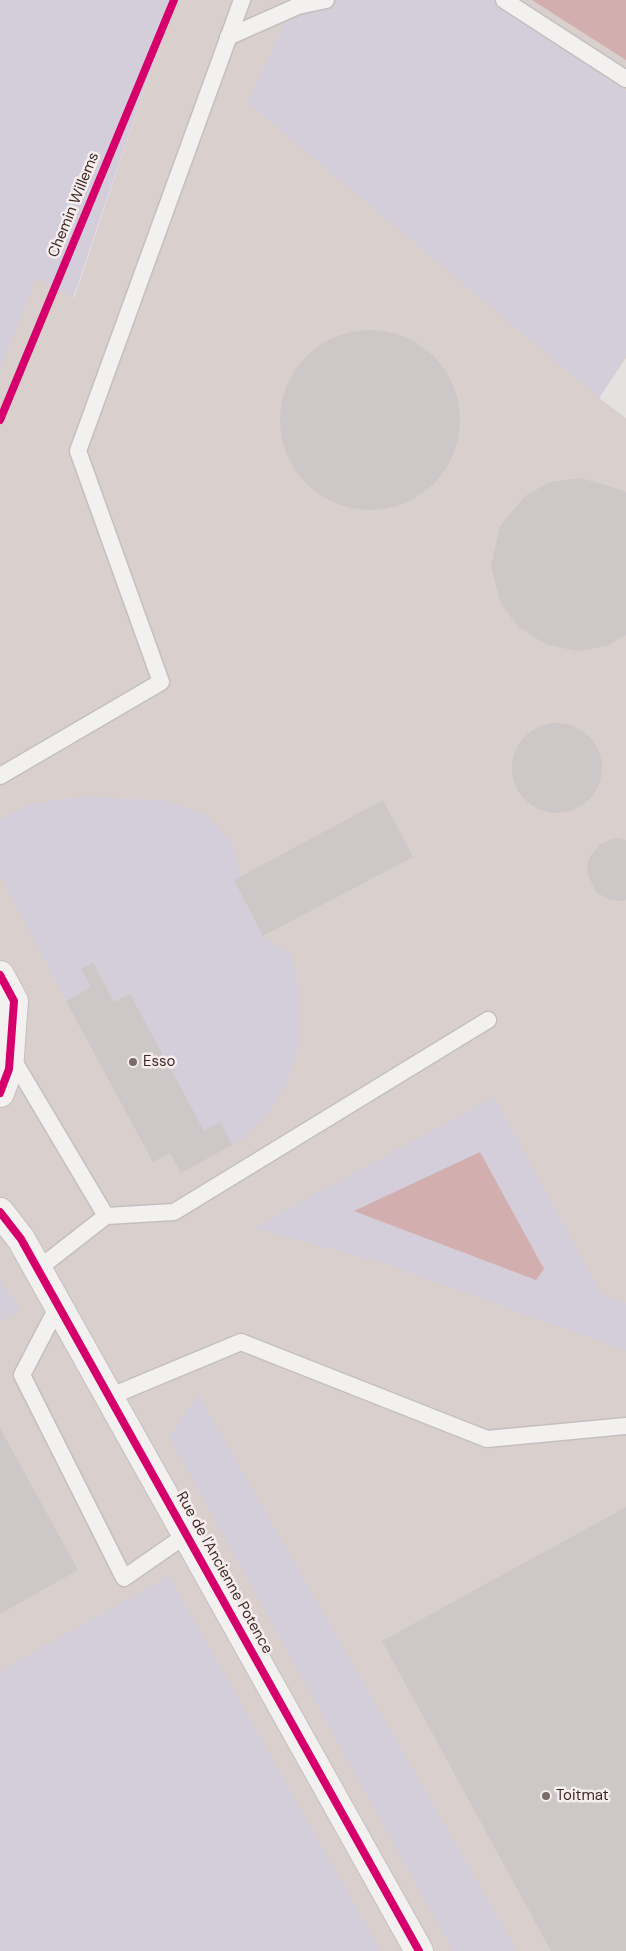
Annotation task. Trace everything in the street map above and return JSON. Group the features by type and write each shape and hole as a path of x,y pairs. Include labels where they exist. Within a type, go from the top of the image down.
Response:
{"street":[{"path":"0,975 14,1001 9,1069 0,1093"},
{"name":"Rue de l'Ancienne Potence","path":"0,1212 21,1239 419,1951"}],"lane":[{"path":"0,776 162,682 78,451 242,0"},
{"path":"228,37 298,6 326,0"},
{"path":"504,0 626,79"},
{"path":"38,1269 106,1216 174,1212 488,1020"},
{"path":"10,1054 106,1216"},
{"path":"58,1306 22,1375 124,1578 186,1535"},
{"path":"110,1397 241,1342 487,1438 626,1426"}],"shaded area":[{"path":"0,0 175,0 73,298 36,278 0,369"},
{"path":"175,0 626,0 626,358 599,398 626,418 626,1951 0,1951 0,257 74,298"},
{"path":"296,0 497,0 626,91 626,355 599,398 247,102"},
{"path":"532,0 626,0 626,60"},
{"path":"84,796 166,801 208,816 234,845 240,877 234,880 263,936 281,950 290,950 300,992 300,1040 287,1083 269,1112 247,1135 232,1145 220,1122 204,1131 130,994 114,1002 93,963 82,969 91,987 66,1001 0,875 0,819 32,804"},
{"path":"494,1097 601,1293 626,1303 626,1351 383,1263 253,1228"},
{"path":"480,1152 544,1269 536,1280 354,1211"},
{"path":"0,1279 21,1311 0,1321"},
{"path":"198,1394 517,1951 453,1951 169,1437"},
{"path":"169,1576 381,1951 0,1951 0,1671"}],"building":[{"path":"370,330 404,337 427,351 439,363 449,378 456,394 460,420 453,454 439,477 427,489 412,499 396,506 370,510 336,503 313,489 301,477 291,462 284,446 280,420 287,386 301,363 313,351 328,341 344,334"},
{"path":"580,478 623,490 626,493 626,635 607,646 578,651 547,645 518,627 500,602 491,566 500,526 525,496 550,482"},
{"path":"557,723 574,726 589,736 599,751 602,768 599,785 589,800 574,810 557,813 540,810 525,800 515,785 512,768 515,751 525,736 540,726"},
{"path":"383,800 413,857 263,936 234,880"},
{"path":"619,838 626,840 626,900 621,901 610,900 596,892 588,875 587,865 591,855 601,844 611,839"},
{"name":"Esso","path":"93,963 114,1002 130,994 204,1131 220,1122 232,1145 181,1173 170,1153 153,1162 66,1001 91,987 81,969"},
{"path":"0,1428 78,1570 0,1614"},
{"name":"Toitmat","path":"626,1507 626,1951 551,1951 382,1641"}],"cycle path":[{"name":"Chemin Willems","path":"0,420 174,0"},
{"path":"0,975 14,1001 9,1069 0,1093"},
{"path":"0,1212 21,1239 419,1951"}],"place":[{"name":"Esso","path":"133,1062"},
{"name":"Toitmat","path":"546,1796"}]}
